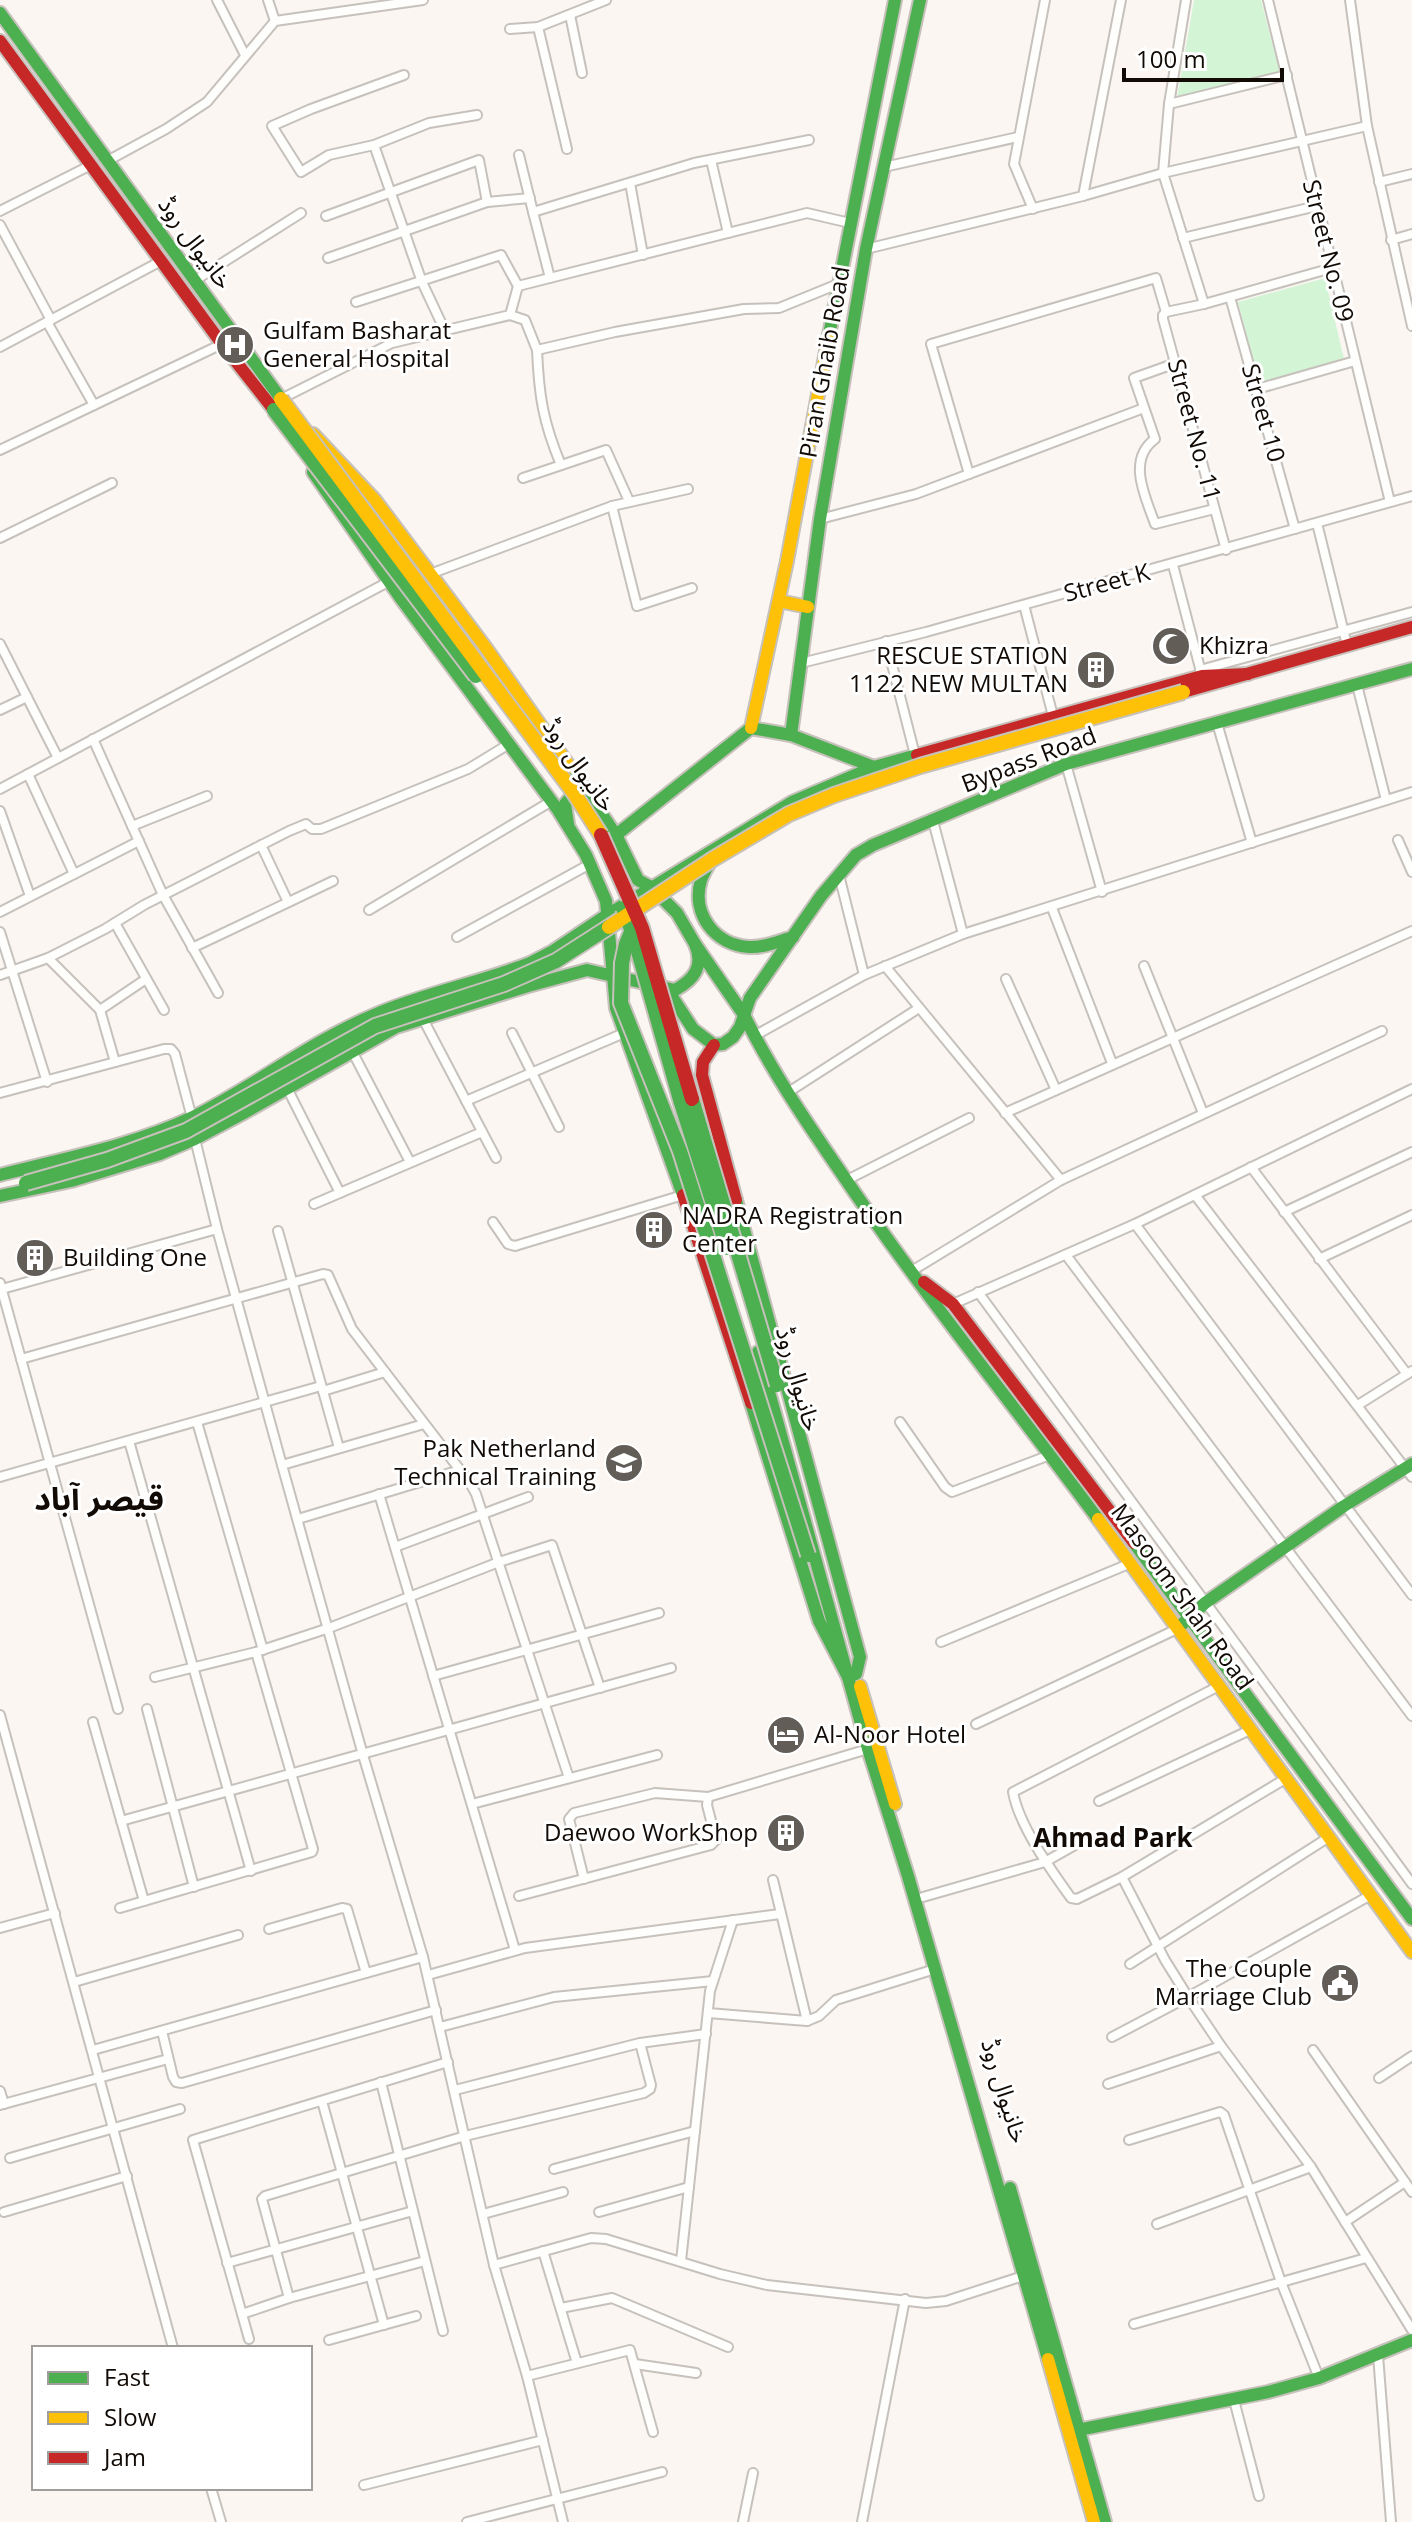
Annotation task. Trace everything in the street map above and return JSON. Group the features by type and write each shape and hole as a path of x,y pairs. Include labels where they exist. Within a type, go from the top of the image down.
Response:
{"main road":[{"name":"Piran Ghaib Road","path":"751,728 779,601 895,0"},
{"name":"Piran Ghaib Road","path":"791,735 820,519 866,249 920,0"},
{"name":"خانیوال روڈ","path":"0,13 109,160 278,404 556,782 603,859 634,937 681,1103 758,1352 834,1628 923,1897 1030,2274 1094,2522"},
{"name":"خانیوال روڈ","path":"0,41 222,344 278,404 574,793 601,836 642,928 777,1385 868,1749 1105,2522"},
{"path":"887,41 911,45"},
{"path":"839,280 861,282"},
{"path":"0,1196 123,1167 195,1139 396,1027 587,970 675,990 697,975 700,954 677,913 651,887 638,880 601,810 486,648 375,500 278,404"},
{"name":"خانیوال روڈ","path":"278,404 349,527 569,828 601,887 606,901 616,1008 712,1281 819,1621 852,1676"},
{"path":"812,429 835,435"},
{"path":"779,601 808,607"},
{"path":"0,1188 112,1160 165,1140 375,1026 531,973 581,947 671,886 789,814 834,795 934,762 1248,674 1345,638 1412,627"},
{"name":"Bypass Road","path":"714,1045 723,1044 733,1037 750,998 839,873 856,855 873,845 1066,764 1412,669"},
{"path":"0,1175 112,1146 192,1117 352,1025 415,1000 521,968 572,941 651,887 792,802 874,767 1201,673 1248,674"},
{"path":"616,835 751,728 791,735 874,767"},
{"path":"569,828 565,804 571,797 580,795 601,810"},
{"path":"718,848 700,884 703,915 709,929 720,940 752,948 793,937"},
{"path":"671,886 636,922 626,941 619,978 621,1003 680,1151 834,1628"},
{"name":"Masoom Shah Road","path":"695,944 744,1015 787,1093 910,1272 1131,1563 1326,1839 1409,1943"},
{"path":"667,989 693,1029 714,1045 703,1062 702,1075 860,1657 852,1676"},
{"name":"Masoom Shah Road","path":"910,1272 953,1304 1412,1919"},
{"path":"1178,1628 1205,1603 1344,1506 1410,1470"},
{"path":"1078,2430 1234,2400 1319,2378 1412,2340"}],"street":[{"path":"217,0 245,55"},
{"path":"268,0 275,21"},
{"path":"109,160 207,102 275,21 423,0"},
{"path":"510,29 538,27 606,0"},
{"path":"1033,209 1014,164 1045,0"},
{"path":"1083,196 1121,0"},
{"path":"1186,0 1169,104 1163,173 1204,304"},
{"name":"Street No. 09","path":"1268,0 1390,502"},
{"path":"1350,0 1367,126 1412,326"},
{"path":"570,15 582,73"},
{"path":"538,27 567,149"},
{"path":"404,75 272,126 301,172 329,155 374,145 429,123 477,115"},
{"path":"1169,104 1287,75"},
{"path":"866,249 1033,209 1163,173 1367,126"},
{"path":"884,167 1018,137"},
{"path":"533,212 711,160 809,140"},
{"path":"374,145 422,282 445,331"},
{"path":"519,155 550,278"},
{"path":"326,216 479,160 487,202"},
{"path":"711,160 728,233"},
{"path":"0,211 91,165"},
{"path":"1379,182 1412,174"},
{"path":"630,183 643,255"},
{"path":"328,258 487,202 530,198"},
{"path":"1183,238 1317,206"},
{"path":"194,281 301,213"},
{"path":"518,286 807,213 850,223"},
{"path":"0,225 94,405"},
{"path":"1391,240 1412,234"},
{"path":"356,302 501,255 518,286 510,315"},
{"path":"0,347 161,261"},
{"path":"1166,312 1332,268"},
{"name":"Street No. 11","path":"969,474 931,344 1156,278 1166,312 1163,319 1226,550"},
{"path":"537,350 615,332 729,312 779,308 839,280"},
{"name":"Street 10","path":"1230,297 1295,529"},
{"path":"278,404 392,343 510,315 525,320 537,350 539,389 547,431 561,465"},
{"path":"0,450 222,344"},
{"path":"1257,389 1355,361"},
{"path":"1176,363 1134,378 1155,439 1143,455 1139,466 1140,478 1155,524 1214,509"},
{"path":"820,519 916,494 1144,408"},
{"path":"523,478 606,450 629,501"},
{"path":"0,538 112,483"},
{"path":"430,574 612,506 688,489"},
{"name":"Street K","path":"801,663 1173,565 1412,496"},
{"path":"612,506 637,606 692,588"},
{"path":"1317,523 1345,638"},
{"path":"1173,565 1201,673 1345,638 1412,612"},
{"path":"0,789 388,582"},
{"path":"1024,605 1053,716"},
{"path":"886,641 915,755"},
{"path":"0,647 58,758"},
{"path":"1357,685 1386,800"},
{"path":"0,710 27,697"},
{"path":"1217,723 1252,843"},
{"path":"93,739 163,895 218,993"},
{"path":"0,975 48,958 163,895 306,824 312,829 321,829 468,769 509,744"},
{"path":"1066,764 1102,892"},
{"path":"28,774 74,874"},
{"path":"754,1036 864,975 963,934 1412,792"},
{"path":"132,826 207,796"},
{"path":"369,910 550,802"},
{"path":"0,811 30,896"},
{"path":"933,821 963,934"},
{"path":"1398,840 1412,872"},
{"path":"0,912 139,841"},
{"path":"261,845 288,902"},
{"path":"457,937 590,864"},
{"path":"839,873 864,975"},
{"path":"192,948 333,881"},
{"path":"1052,908 1112,1063"},
{"path":"115,923 164,1010"},
{"path":"1005,1113 1412,931"},
{"path":"0,932 47,1082"},
{"path":"48,958 100,1010 115,1062"},
{"path":"885,966 1061,1180"},
{"path":"1144,966 1203,1113"},
{"path":"100,1010 146,979"},
{"path":"1006,979 1056,1090"},
{"path":"787,1093 919,1008"},
{"path":"423,1019 496,1158"},
{"path":"910,1272 1061,1180 1382,1031"},
{"path":"512,1033 559,1127"},
{"path":"466,1101 624,1033"},
{"path":"0,1093 164,1049 171,1049 175,1054 217,1229 363,1755 428,1975 494,2265 527,2376 563,2522"},
{"path":"352,1051 410,1162"},
{"path":"287,1088 340,1193"},
{"path":"953,1304 1135,1224 1412,1089"},
{"path":"845,1181 969,1118"},
{"path":"314,1204 482,1132"},
{"path":"1284,1212 1412,1152"},
{"path":"1251,1167 1319,1259 1410,1372 1358,1405"},
{"path":"493,1222 508,1244 515,1246 683,1195"},
{"path":"1195,1195 1410,1470"},
{"path":"1319,1259 1412,1215"},
{"path":"1135,1224 1412,1595"},
{"path":"118,1709 1,1286 217,1229"},
{"path":"278,1231 339,1448"},
{"path":"1066,1255 1412,1716"},
{"path":"21,1359 328,1275 352,1329 476,1494 569,1778"},
{"path":"978,1292 1412,1884"},
{"path":"0,1477 385,1372"},
{"path":"120,1908 307,1854 313,1849 197,1422"},
{"path":"900,1422 945,1487 952,1492 1050,1455"},
{"path":"282,1465 424,1424"},
{"path":"129,1441 251,1871"},
{"path":"298,1519 460,1470"},
{"path":"379,1494 515,1950"},
{"path":"395,1547 528,1497"},
{"path":"155,1677 259,1651 329,1628 499,1562 552,1545 600,1688"},
{"path":"941,1642 1131,1563"},
{"path":"433,1676 659,1613"},
{"path":"976,1724 1178,1628"},
{"path":"121,1821 671,1668"},
{"path":"1219,1686 1013,1792 1019,1812 1045,1862 1074,1900 1122,1877 1285,1779"},
{"path":"147,1709 194,1887"},
{"path":"0,1715 172,2346"},
{"path":"93,1722 144,1901"},
{"path":"1099,1801 1251,1730"},
{"path":"584,1879 569,1819 574,1813 655,1793 708,1797 868,1749"},
{"path":"472,1804 657,1755"},
{"path":"519,1896 714,1843 708,1797"},
{"path":"923,1897 1045,1862 1089,1837"},
{"path":"1130,1964 1326,1839"},
{"path":"1122,1877 1188,1997 1311,2167 1412,2330"},
{"path":"773,1880 807,2021"},
{"path":"1112,2037 1369,1896"},
{"path":"269,1929 347,1909 366,1973"},
{"path":"0,1928 55,1913"},
{"path":"428,1975 515,1950 780,1914"},
{"path":"681,2261 708,2013 713,1981 733,1920"},
{"path":"74,1982 238,1935"},
{"path":"93,2050 423,1957"},
{"path":"708,2013 807,2021 819,2016 836,2000 935,1969"},
{"path":"440,2027 554,1997 713,1981"},
{"path":"162,2031 173,2077 176,2082 182,2083 436,2010"},
{"path":"455,2090 640,2043 706,2034"},
{"path":"289,2298 262,2199 265,2196 465,2136 644,2093 651,2085 640,2043"},
{"path":"1108,2084 1221,2046"},
{"path":"1313,2050 1412,2192"},
{"path":"1379,2078 1412,2056"},
{"path":"0,2091 2,2105 168,2059"},
{"path":"249,2339 193,2140 448,2062"},
{"path":"381,2082 443,2331"},
{"path":"322,2101 384,2325"},
{"path":"10,2158 180,2109"},
{"path":"1129,2140 1220,2112 1224,2115 1248,2191 1319,2378"},
{"path":"554,2169 695,2131"},
{"path":"1157,2224 1311,2167"},
{"path":"4,2212 127,2176"},
{"path":"1345,2222 1405,2182"},
{"path":"599,2212 689,2187"},
{"path":"483,2214 563,2192"},
{"path":"227,2263 413,2211"},
{"path":"494,2265 591,2238 622,2243 720,2274 767,2285 926,2303 946,2301 1030,2274"},
{"path":"543,2251 577,2363"},
{"path":"1134,2324 1366,2258"},
{"path":"242,2314 425,2261"},
{"path":"561,2308 612,2298 728,2347"},
{"path":"862,2522 905,2299"},
{"path":"329,2340 416,2316"},
{"path":"527,2376 630,2350 653,2432"},
{"path":"1378,2355 1391,2522"},
{"path":"635,2364 696,2373"},
{"path":"1234,2400 1259,2496"},
{"path":"364,2485 543,2440"},
{"path":"467,2522 662,2472"},
{"path":"743,2522 753,2473"},
{"path":"212,2490 221,2522"}],"green space":[{"path":"1194,0 1261,0 1280,73 1177,98"},
{"path":"1325,278 1344,359 1259,383 1238,302"}],"traffic: fast":[{"path":"829,335 895,0"},
{"path":"791,735 820,519 866,249 920,0"},
{"path":"0,13 281,399"},
{"path":"274,410 476,676"},
{"path":"313,472 402,600 558,810 586,855 606,901 616,1008 683,1195"},
{"path":"667,989 693,1029 714,1045 723,1044 740,1027 750,998 821,896 856,855 873,845 1066,764 1412,669"},
{"path":"616,835 751,728 791,735 874,767"},
{"path":"0,1175 98,1150 170,1127 216,1105 327,1038 374,1015 530,963 792,802 874,767 917,755"},
{"path":"570,767 616,835 638,880 651,887 677,913 744,1015"},
{"path":"568,824 565,804 571,797 583,796"},
{"path":"713,857 701,880 699,893 708,926 726,940 749,947 793,937"},
{"path":"623,908 727,1248"},
{"path":"634,925 622,963 621,1003 680,1151 808,1555"},
{"path":"26,1183 107,1160 186,1131 375,1026 504,984 556,961 609,927"},
{"path":"0,1196 71,1181 160,1154 242,1114 396,1027 528,986 587,970 675,990 696,971 698,952 695,944"},
{"path":"744,1015 789,1094 871,1216 1098,1519"},
{"path":"692,1099 777,1385"},
{"path":"736,1200 860,1657 856,1674 848,1677 819,1621 751,1403"},
{"path":"758,1352 868,1749 908,1876 1048,2359"},
{"path":"1178,1628 1205,1603 1344,1506 1412,1464"},
{"path":"1134,1543 1412,1919"},
{"path":"1010,2188 1105,2522"},
{"path":"1078,2430 1268,2392 1319,2378 1412,2340"}],"traffic: slow":[{"path":"751,728 787,561 829,335"},
{"path":"281,399 574,793 601,835"},
{"path":"313,434 375,500 570,767"},
{"path":"779,601 808,607"},
{"path":"609,927 789,814 834,795 920,766 1183,692"},
{"path":"1098,1519 1412,1952"},
{"path":"860,1686 895,1804"},
{"path":"1048,2359 1094,2522"}],"traffic: jam":[{"path":"0,41 222,344 274,410"},
{"path":"1183,692 1412,627"},
{"path":"917,755 1202,676 1248,674"},
{"path":"601,835 642,928 692,1099"},
{"path":"714,1045 703,1062 702,1075 736,1200"},
{"path":"683,1195 751,1403"},
{"path":"924,1282 953,1304 1134,1543"}],"place":[{"name":"Gulfam Basharat General Hospital","path":"235,345"},
{"name":"Khizra","path":"1171,646"},
{"name":"RESCUE STATION 1122 NEW MULTAN","path":"1096,670"},
{"name":"NADRA Registration Center","path":"654,1230"},
{"name":"Building One","path":"35,1258"},
{"name":"Pak Netherland Technical Training","path":"624,1463"},
{"name":"Al-Noor Hotel","path":"786,1735"},
{"name":"Daewoo WorkShop","path":"786,1833"},
{"name":"The Couple Marriage Club","path":"1340,1983"}],"district":[{"name":"قیصر آباد","path":"99,1499"},
{"name":"Ahmad Park","path":"1113,1838"}]}
